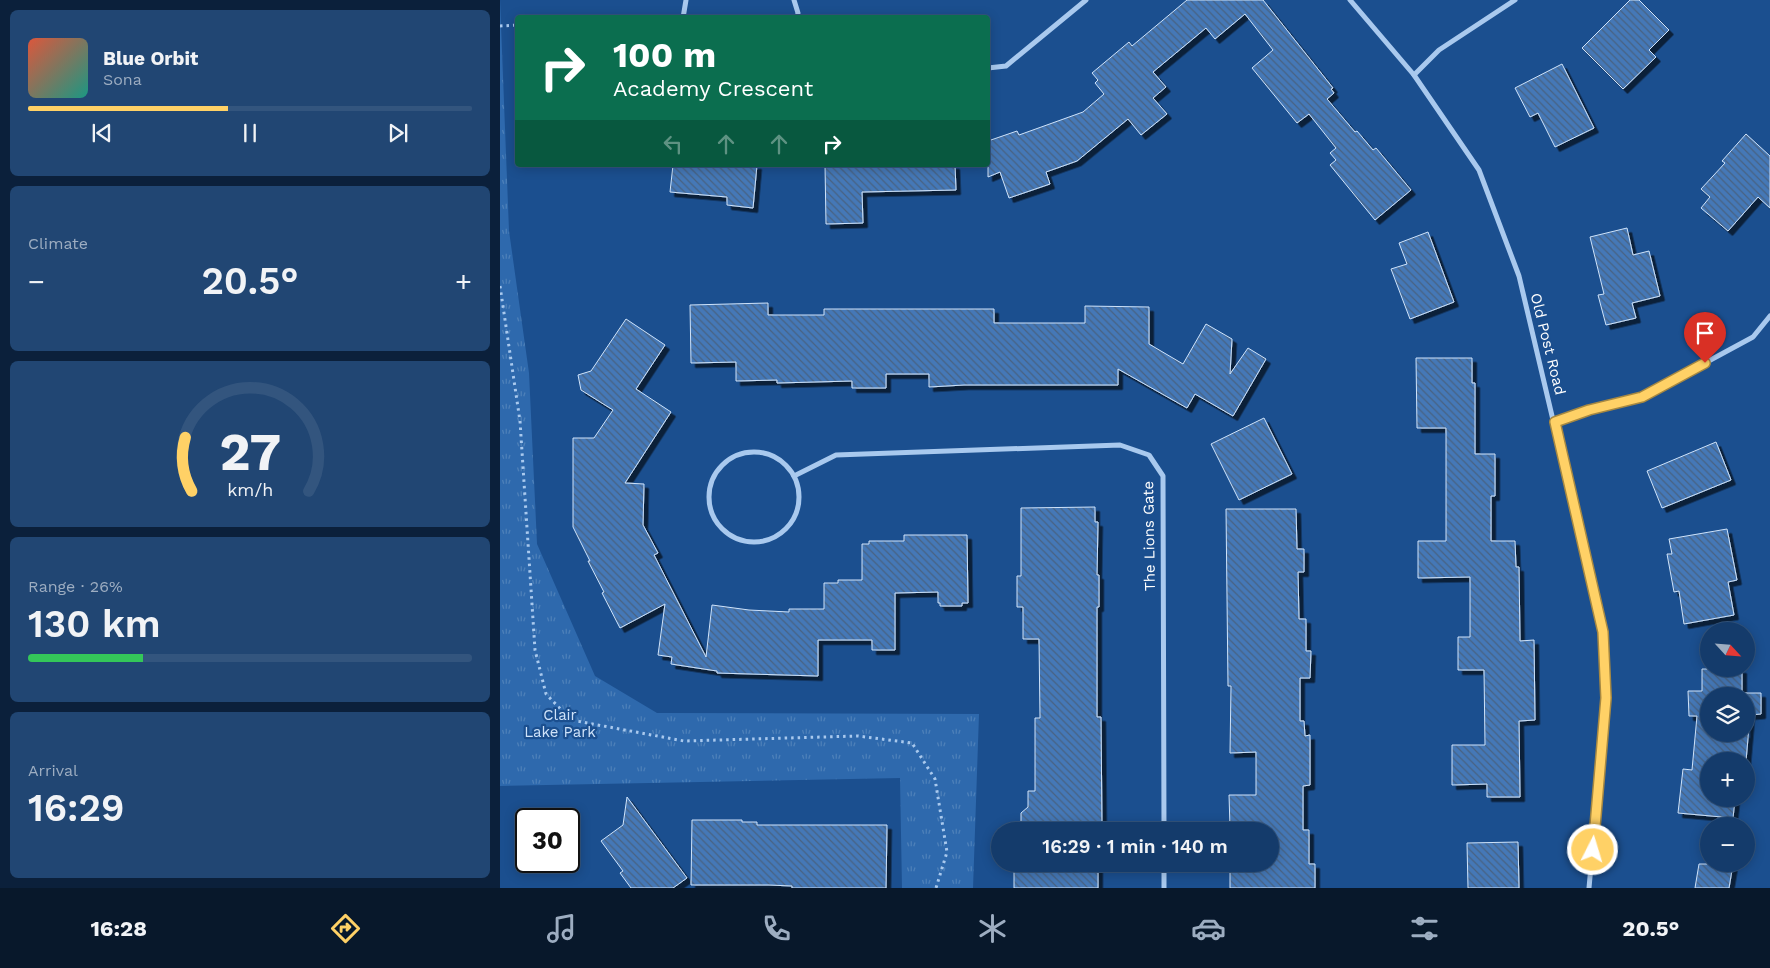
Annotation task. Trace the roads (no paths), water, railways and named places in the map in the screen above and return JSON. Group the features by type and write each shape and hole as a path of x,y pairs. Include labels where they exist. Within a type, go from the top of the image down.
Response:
{"street":[{"path":"684,15 686,0"},
{"path":"794,0 798,15"},
{"path":"990,68 1006,66 1086,0"},
{"name":"Old Post Road","path":"1350,0 1414,75 1479,170 1519,276 1555,422 1603,632 1606,698 1589,888"},
{"path":"1414,75 1439,50 1515,0"},
{"path":"1555,422 1589,410 1642,397 1753,337 1770,316"},
{"name":"The Lions Gate","path":"794,476 836,455 1120,445 1149,455 1163,476 1164,822"},
{"path":"758,451 773,456 784,463 794,476 799,490 796,514 788,527 775,537 766,541 750,542 734,538 722,529 712,516 709,507 711,481 719,468 731,458 742,453 758,451"},
{"path":"1164,872 1164,888"}],"park label":[{"name":"Clair Lake Park","path":"560,724"}]}
